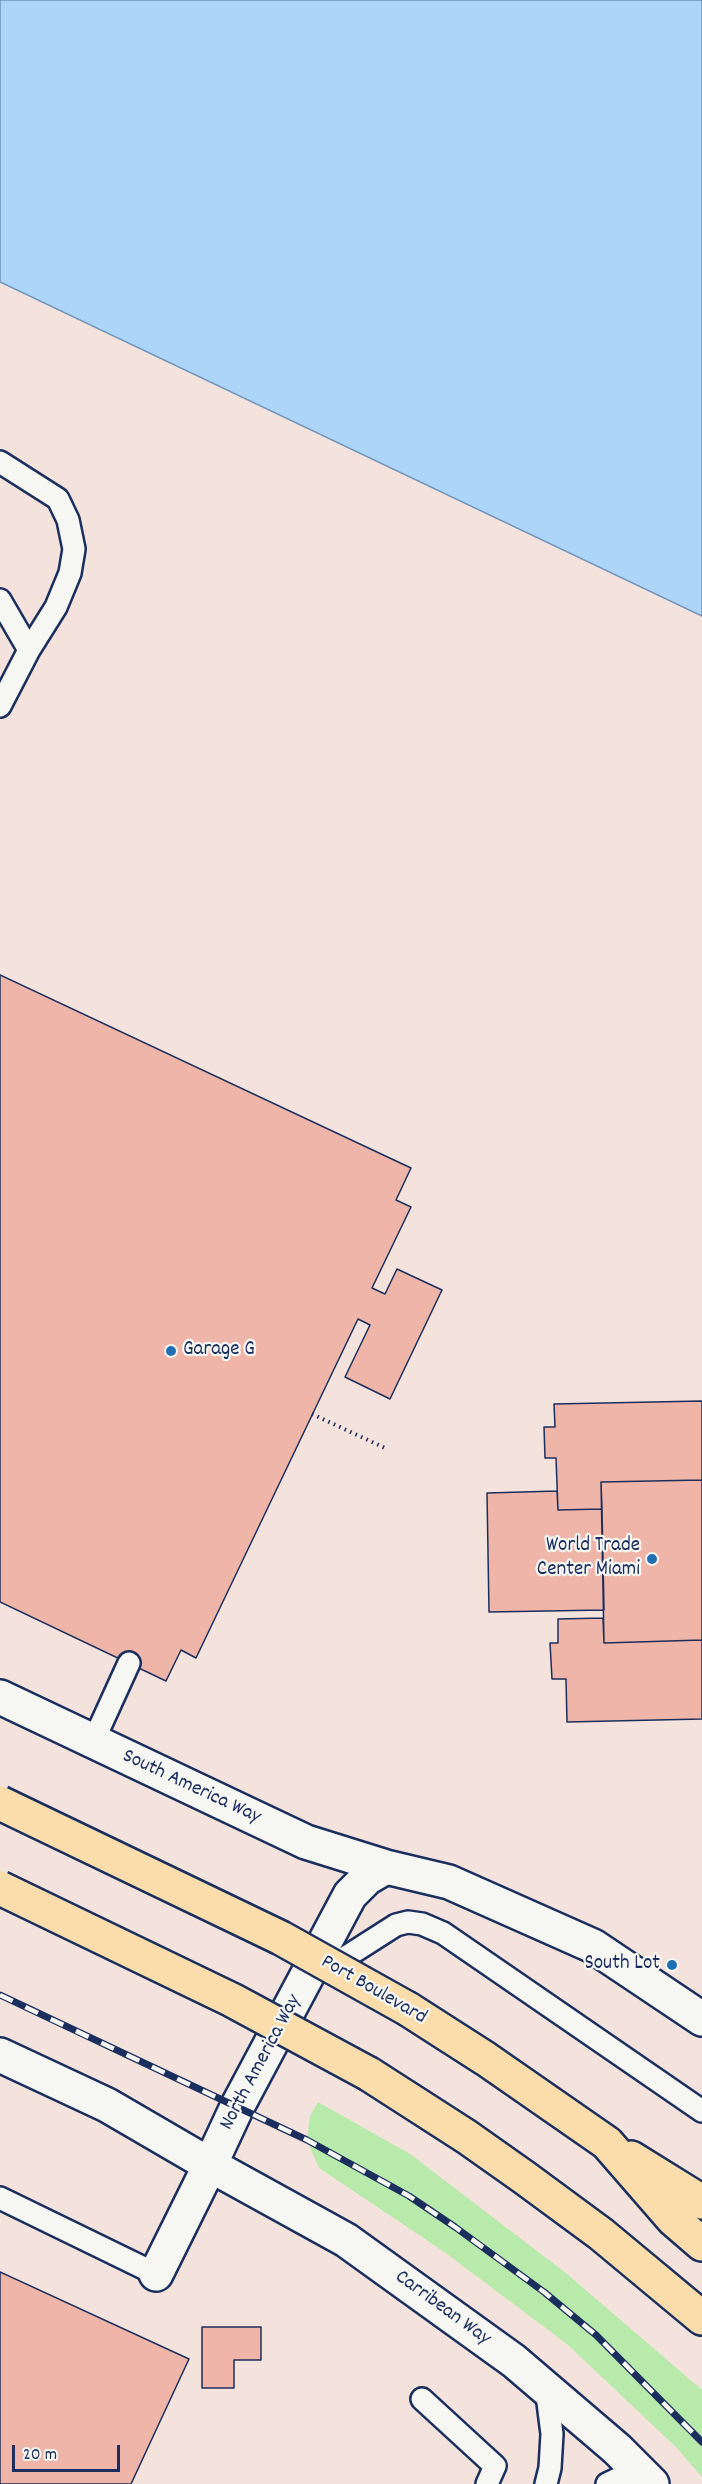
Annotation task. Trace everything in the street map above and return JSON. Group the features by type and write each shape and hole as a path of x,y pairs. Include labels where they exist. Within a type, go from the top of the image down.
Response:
{"main road":[{"name":"Port Boulevard","path":"0,1803 281,1938 408,2009 486,2059 607,2143 673,2219 702,2244"},
{"path":"0,1888 213,1990 369,2074 466,2137 582,2220 702,2318"},
{"path":"607,2143 702,2202"}],"street":[{"name":"South America Way","path":"0,1697 306,1842 386,1867 449,1882 593,1946 702,2019"},
{"name":"North America Way","path":"156,2274 237,2107 350,1895 367,1878 386,1867"},
{"name":"Carribean Way","path":"0,2055 107,2105 346,2240 514,2361 645,2477"}],"lane":[{"path":"0,462 58,500 68,520 74,549 70,573 56,607 29,650 0,706"},
{"path":"0,600 29,650"},
{"path":"93,1742 129,1663"},
{"path":"304,1984 396,1925 408,1922 422,1924 443,1933 702,2111"},
{"path":"0,2198 156,2274"},
{"path":"546,2387 552,2434 550,2468 546,2484"},
{"path":"422,2399 495,2466 487,2484"},
{"path":"607,2484 645,2477"}],"path":[{"path":"312,1414 385,1448"}],"shaded area":[{"path":"0,282 702,616 702,2484 0,2484"}],"green space":[{"path":"318,2102 410,2154 567,2274 702,2390 702,2477 677,2448 567,2344 443,2251 319,2168 307,2140 310,2116"}],"water":[{"path":"0,0 702,0 702,616 0,282"}],"building":[{"name":"Garage G","path":"0,975 411,1168 396,1200 411,1207 372,1288 385,1294 397,1269 442,1290 390,1399 345,1377 370,1325 358,1319 196,1658 181,1650 166,1681 0,1602"},
{"path":"702,1401 702,1480 601,1482 602,1509 558,1510 556,1458 545,1458 544,1427 555,1427 554,1404"},
{"name":"World Trade Center Miami","path":"702,1480 702,1640 604,1643 601,1482"},
{"path":"557,1491 558,1510 602,1509 604,1610 489,1612 487,1493"},
{"path":"603,1618 604,1643 702,1640 702,1719 567,1722 566,1679 552,1679 550,1643 558,1643 558,1619"},
{"path":"0,2272 189,2359 131,2484 0,2484"},
{"path":"202,2327 261,2327 261,2360 234,2360 234,2388 202,2388"}],"railway":[{"path":"0,1995 307,2140 409,2196 544,2292 596,2335 702,2442"}],"place":[{"name":"Garage G","path":"171,1351"},
{"name":"World Trade Center Miami","path":"652,1559"},
{"name":"South Lot","path":"672,1965"}]}
